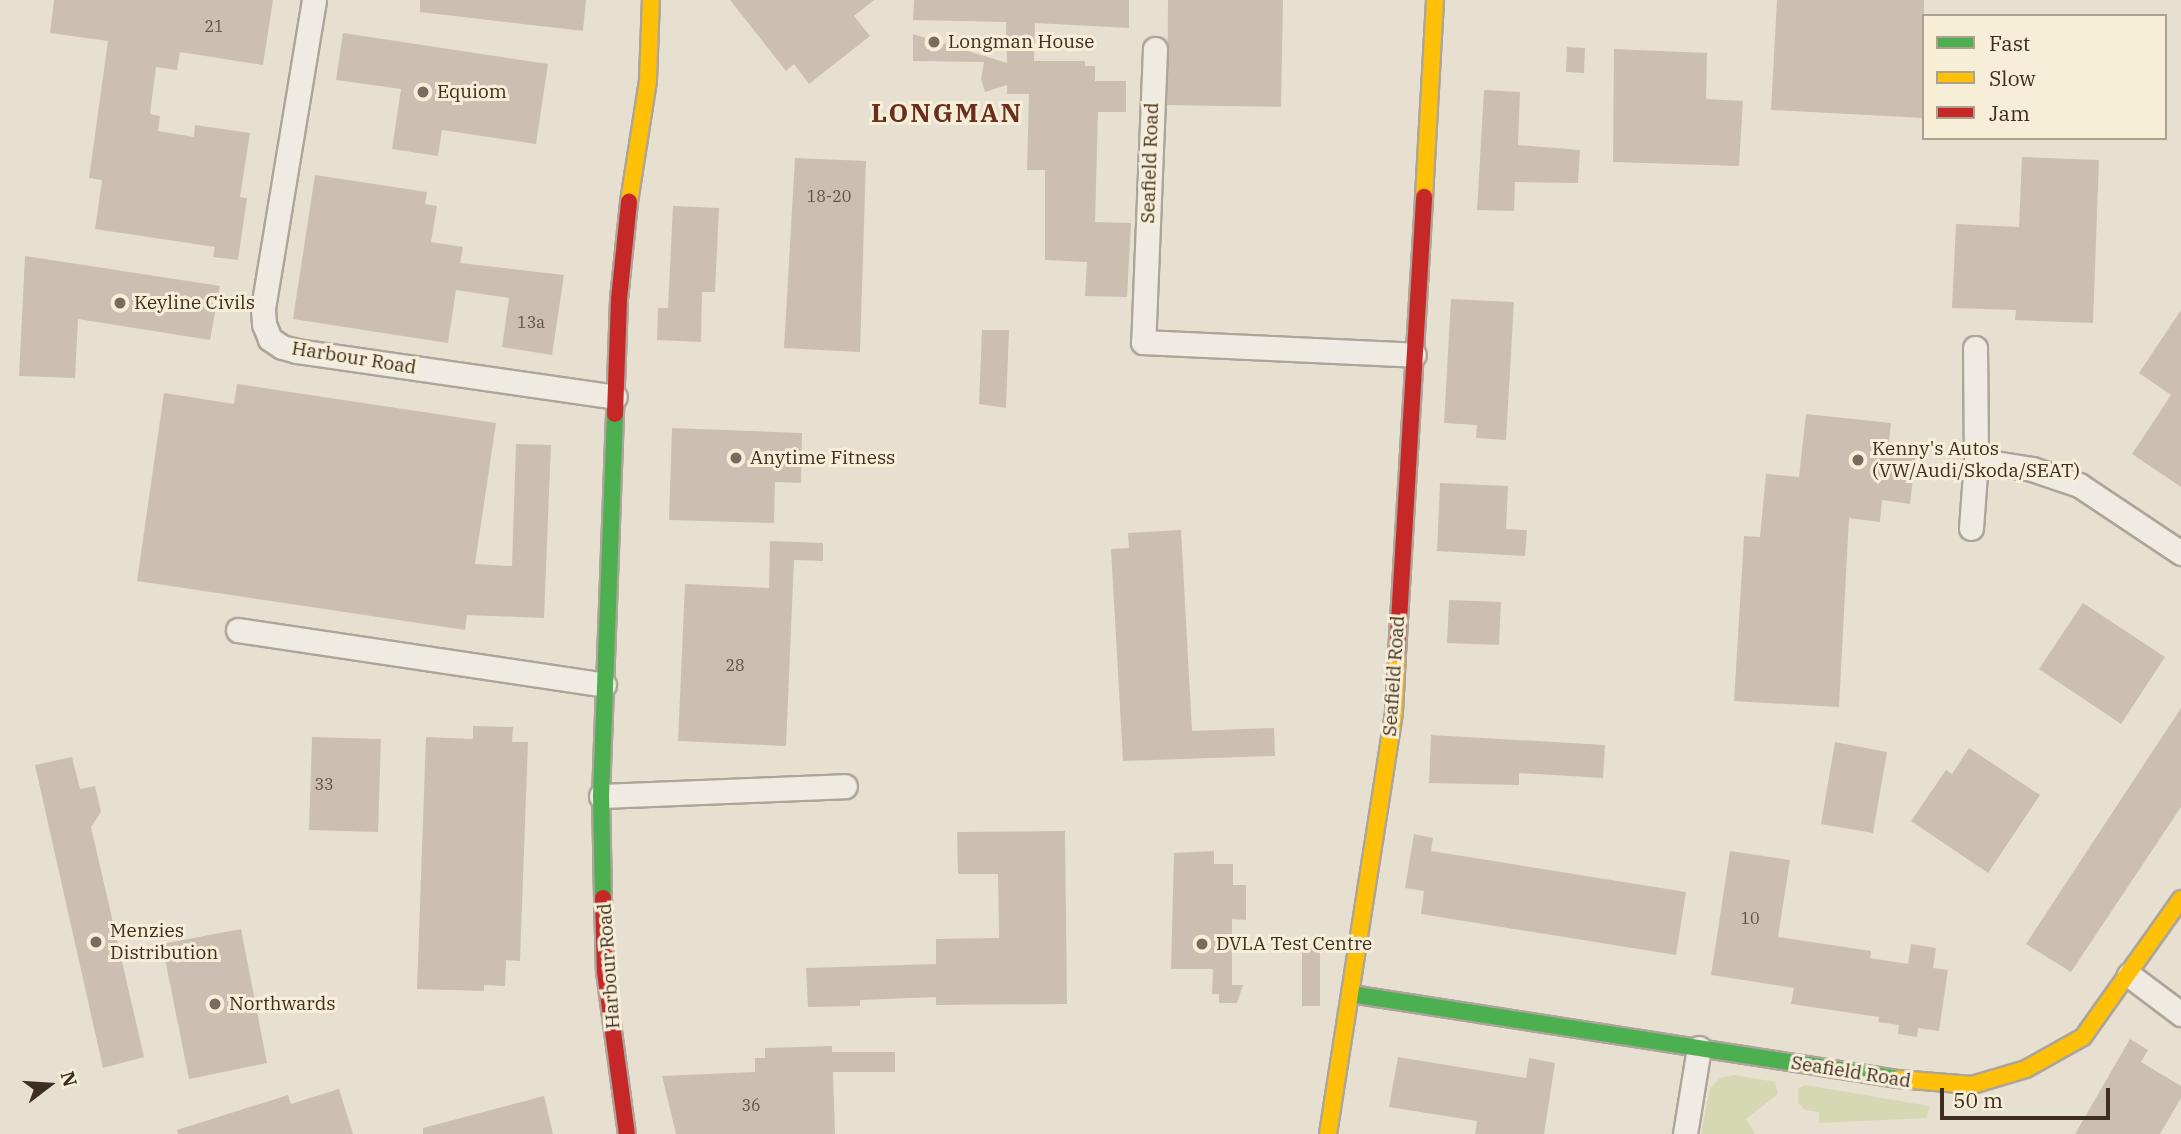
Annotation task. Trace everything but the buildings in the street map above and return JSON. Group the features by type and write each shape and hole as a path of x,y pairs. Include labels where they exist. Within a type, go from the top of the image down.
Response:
{"street":[{"name":"Harbour Road","path":"314,0 263,309 264,324 270,339 297,351 615,397"},
{"name":"Harbour Road","path":"627,1134 605,972 601,796 615,397 625,229 648,80 651,0"},
{"name":"Seafield Road","path":"1328,1134 1394,712 1435,0"},
{"name":"Seafield Road","path":"1155,49 1143,342 1414,355"},
{"path":"1971,528 1976,460 1975,348"},
{"path":"1976,460 2032,469 2079,485 2181,553"},
{"path":"238,630 604,685"},
{"path":"601,796 845,786"},
{"name":"Seafield Road","path":"1351,994 1925,1083 1972,1086 2026,1069 2083,1037 2181,899"},
{"path":"2129,975 2181,1014"},
{"path":"1685,1134 1699,1048"}],"green space":[{"path":"1735,1075 1775,1082 1778,1094 1746,1119 1755,1134 1701,1134 1710,1088 1720,1078"},
{"path":"1805,1085 1929,1106 1927,1118 1819,1123 1819,1112 1805,1110 1798,1103 1798,1089"}],"traffic: fast":[{"path":"603,898 601,796 615,414"},
{"path":"1351,994 1898,1079"}],"traffic: slow":[{"path":"629,202 648,80 651,0"},
{"path":"1424,197 1435,0"},
{"path":"1328,1134 1394,712 1397,654"},
{"path":"1898,1079 1972,1085 2026,1069 2083,1037 2181,899"}],"traffic: jam":[{"path":"1397,654 1424,197"},
{"path":"615,414 619,299 629,202"},
{"path":"603,898 605,972 627,1134"}],"place":[{"name":"Longman House","path":"934,42"},
{"name":"Equiom","path":"423,92"},
{"name":"Keyline Civils","path":"120,303"},
{"name":"Anytime Fitness","path":"736,458"},
{"name":"Kenny's Autos (VW/Audi/Skoda/SEAT)","path":"1858,460"},
{"name":"Menzies Distribution","path":"96,942"},
{"name":"DVLA Test Centre","path":"1202,944"},
{"name":"Northwards","path":"215,1004"}],"district":[{"name":"LONGMAN","path":"947,113"}]}
